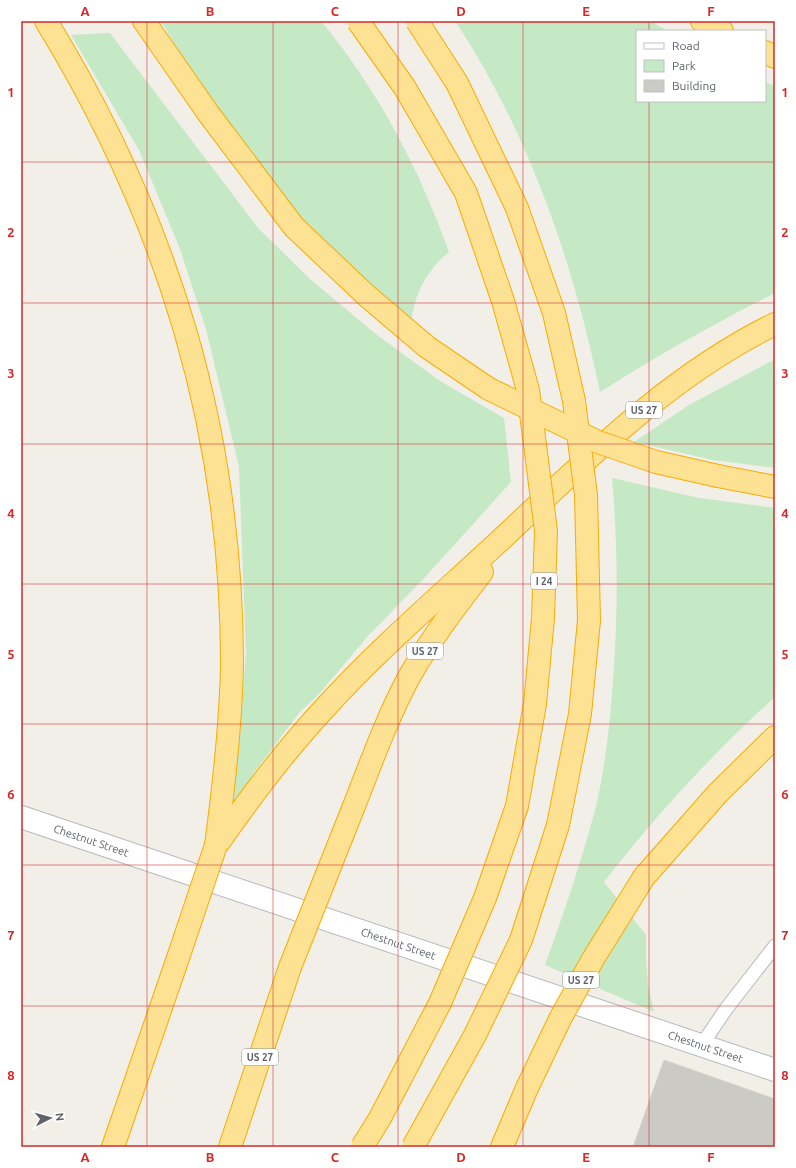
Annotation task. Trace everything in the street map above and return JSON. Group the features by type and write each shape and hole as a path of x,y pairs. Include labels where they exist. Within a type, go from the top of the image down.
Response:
{"highway":[{"path":"46,21 90,97 117,149 162,258 183,320 209,427 221,493 231,606 232,666 230,726 216,845 113,1147"},
{"path":"144,21 208,113 294,227 367,296 427,347 489,389 598,442 656,462 718,476 775,486"},
{"name":"I 24","path":"358,21 405,88 466,193 503,301 528,390 546,531 543,618 534,704 517,806 486,898 440,1003 380,1118 362,1147"},
{"path":"413,1147 474,1035 522,940 558,825 580,714 589,620 586,496 574,401 554,313 514,201 458,83 417,21"},
{"path":"702,21 720,30"},
{"path":"766,52 775,57"},
{"name":"US 27","path":"230,1147 290,968 386,726 409,677 448,615 528,515 622,427 708,363 775,324"},
{"path":"216,845 250,798 324,709 362,670 528,515"},
{"name":"US 27","path":"502,1147 527,1088 560,1019 593,959 644,877 718,793 775,737"}],"street":[{"name":"Chestnut Street","path":"21,817 775,1070"}],"lane":[{"path":"702,1046 726,1009 775,946"}],"green space":[{"path":"161,21 321,21 342,47 379,102 424,190 449,252 434,267 423,283 415,302 411,323 342,260 308,226 284,199 239,142 218,112 179,52"},
{"path":"455,21 650,21 666,30 636,30 636,102 766,102 766,82 775,86 775,293 686,340 600,392 576,295 562,247 545,199 505,108"},
{"path":"110,33 258,228 310,279 377,335 440,381 504,418 511,482 428,574 367,637 320,693 299,713 253,774 236,803 230,802 240,738 246,652 239,467 206,329 180,249 139,150 71,35"},
{"path":"775,359 775,468 713,460 634,442 689,405"},
{"path":"612,478 699,498 775,508 775,697 685,786 664,809 604,882 646,935 648,985 654,1012 545,965 585,846 603,773 613,687 617,597 616,538"}],"building":[{"path":"664,1060 775,1099 775,1147 633,1147"}]}
